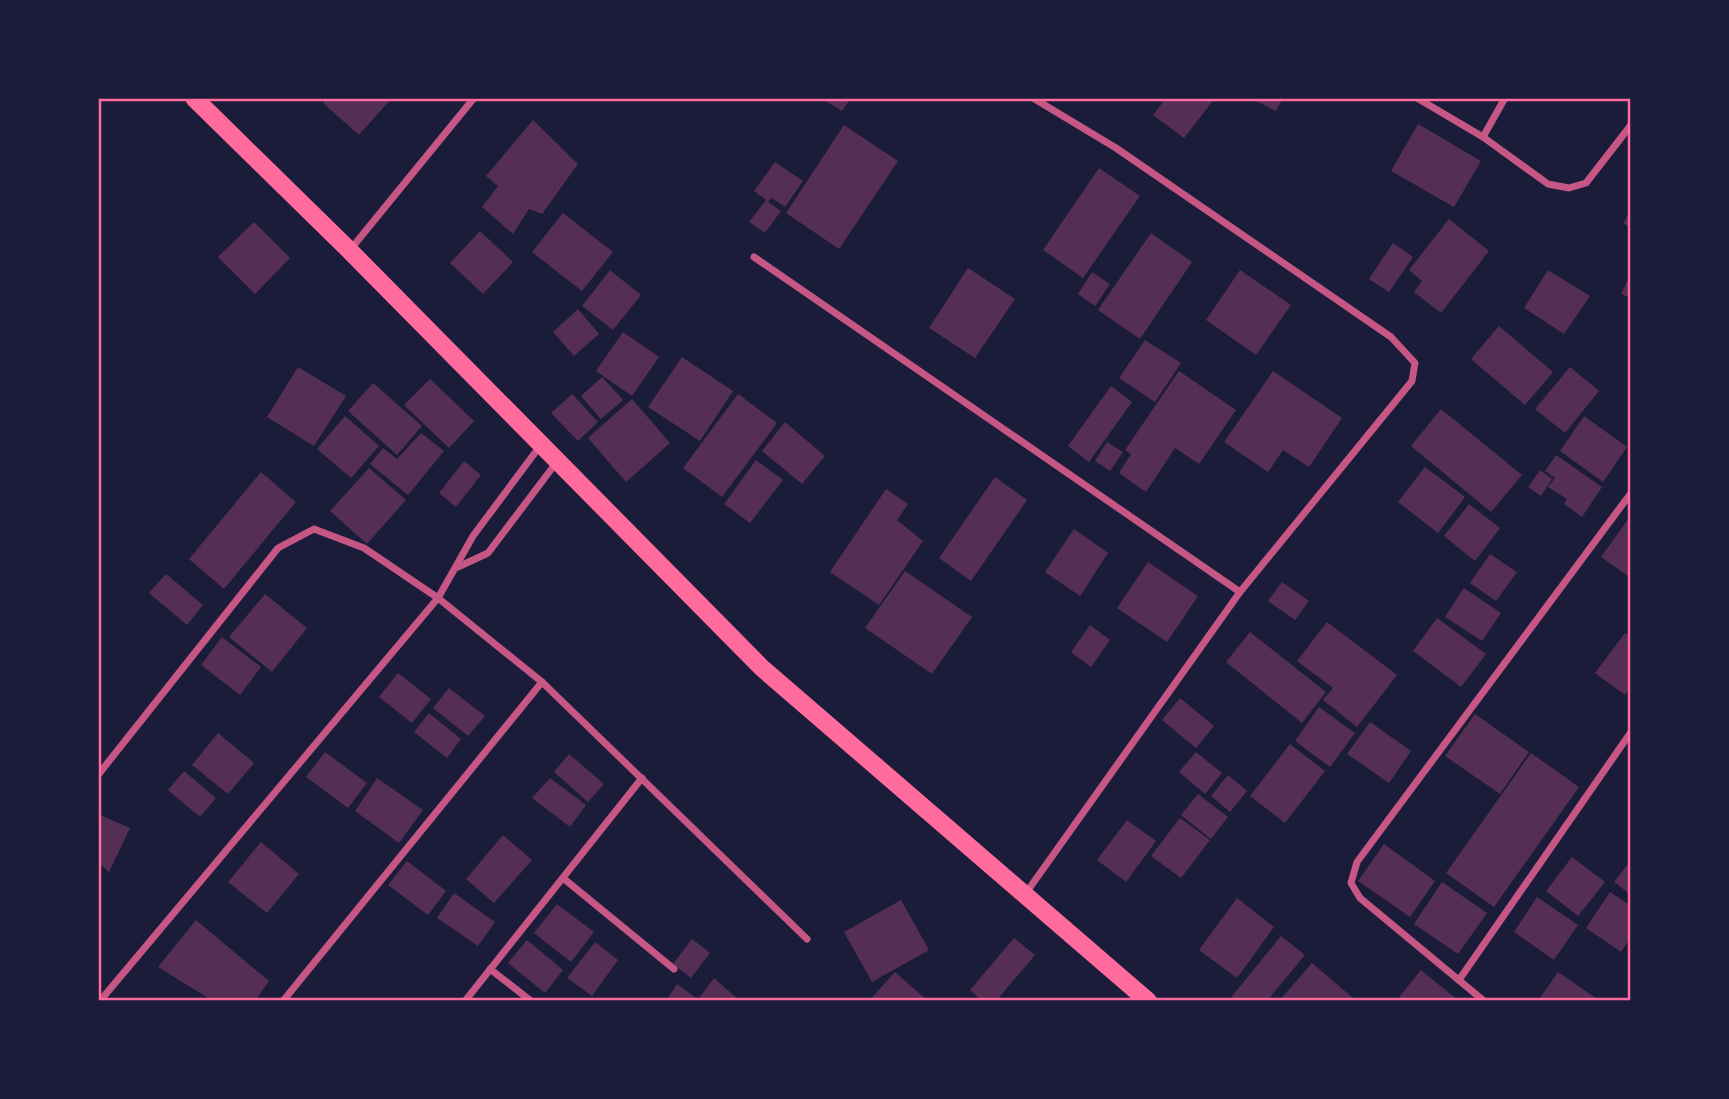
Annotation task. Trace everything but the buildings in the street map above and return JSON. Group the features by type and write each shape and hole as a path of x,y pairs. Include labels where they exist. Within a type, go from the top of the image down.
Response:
{"main road":[{"path":"201,101 762,668 1023,896 1148,1001"}],"street":[{"path":"349,250 474,98"},
{"path":"1023,896 1240,592 1412,381 1415,363 1391,337 1116,148 1034,98"},
{"path":"1417,98 1483,137 1548,184 1569,188 1586,183 1631,125"},
{"path":"1483,137 1505,98"},
{"path":"754,257 1240,592"},
{"path":"100,1001 438,598 458,567 473,536 541,446"},
{"path":"458,567 488,553 557,462"},
{"path":"1484,1001 1360,898 1350,883 1357,862 1631,493"},
{"path":"98,775 278,548 314,529 364,548 438,598 542,682 807,939"},
{"path":"283,1001 542,682"},
{"path":"1459,981 1631,732"},
{"path":"465,1001 642,778"},
{"path":"563,878 674,969"},
{"path":"490,969 531,1001"}]}
